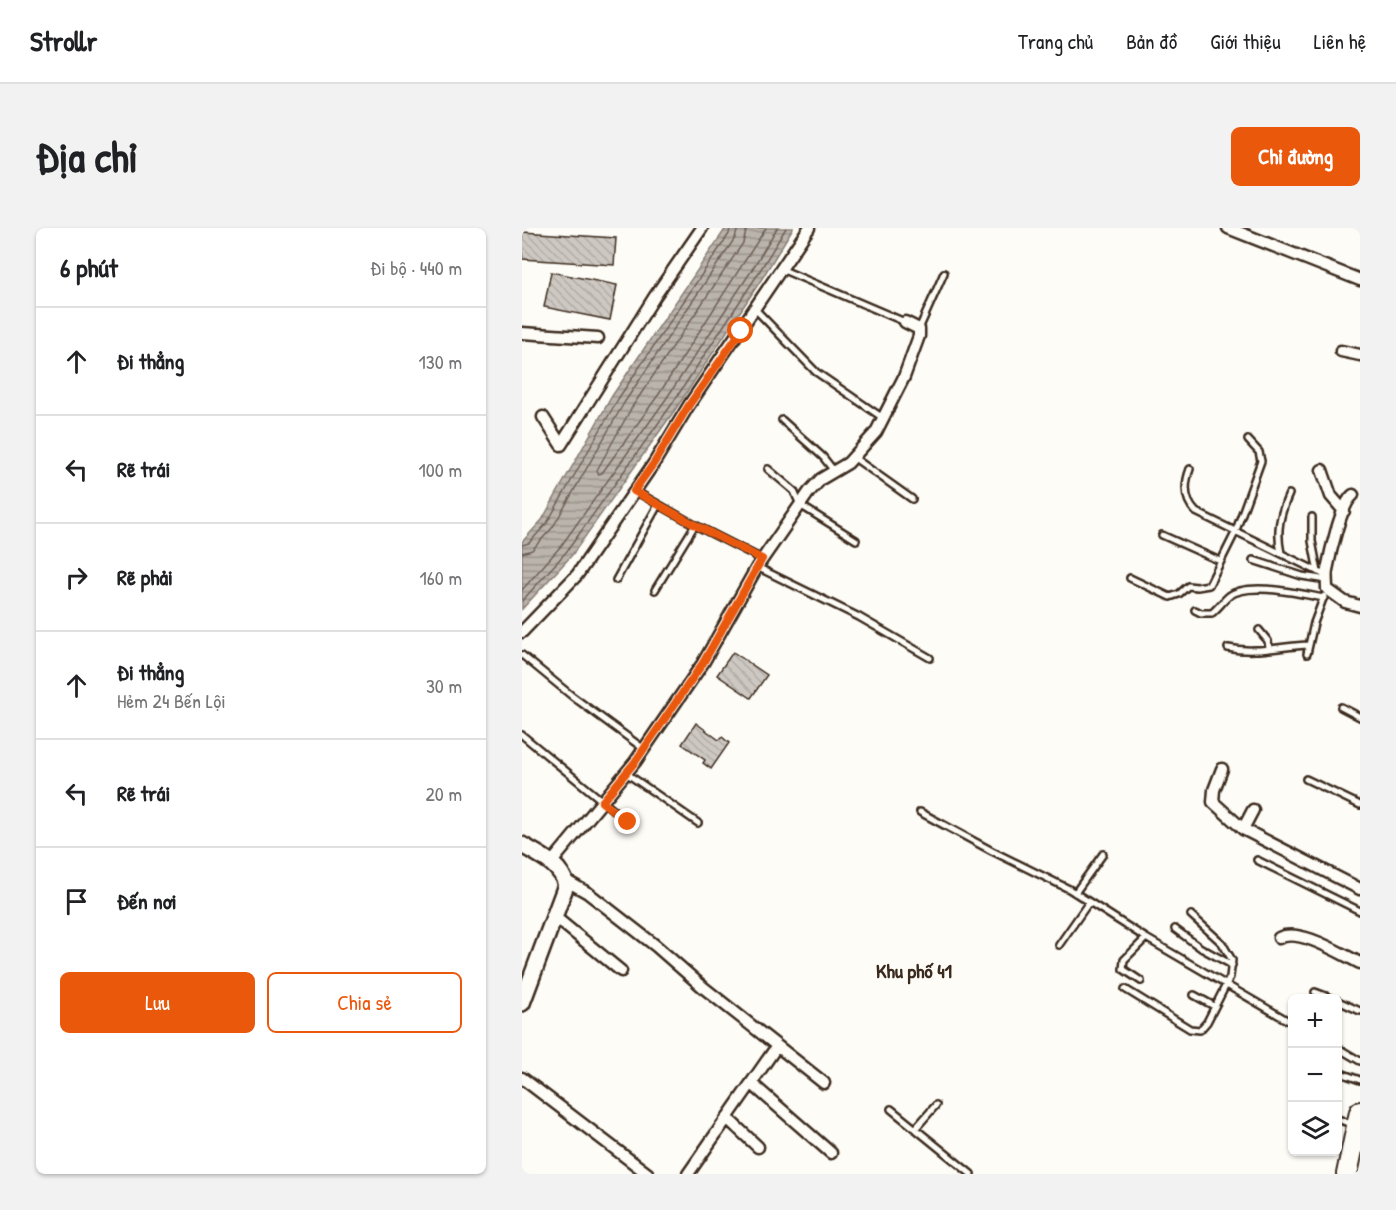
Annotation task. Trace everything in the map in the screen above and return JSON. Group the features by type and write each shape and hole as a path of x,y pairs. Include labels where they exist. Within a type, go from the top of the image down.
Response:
{"highway":[{"path":"1347,1174 1359,1122"},
{"path":"1357,1174 1360,1160"}],"street":[{"path":"543,417 561,445 655,296 702,228"},
{"path":"522,632 577,575 809,228"},
{"path":"1228,228 1360,280"},
{"path":"552,862 635,762 703,663 759,563 800,505 821,479 848,463 876,432 904,377 916,344 919,329 905,322"},
{"path":"522,333 598,338"},
{"path":"1341,351 1360,355"},
{"path":"1322,470 1331,496 1344,511"},
{"path":"1353,495 1348,499 1344,511 1325,583 1344,602 1360,606"},
{"path":"1222,769 1214,789 1214,802 1233,822 1360,889"},
{"path":"1243,829 1253,810"},
{"path":"522,845 552,862 565,880 588,893 656,946 704,988 824,1083"},
{"path":"522,1003 564,893 565,880"},
{"path":"555,917 621,971"},
{"path":"1279,938 1285,934 1301,936 1360,963"},
{"path":"688,1174 777,1046"},
{"path":"522,1078 648,1174"},
{"path":"751,1083 831,1153"},
{"path":"727,1118 758,1147"}],"lane":[{"path":"782,269 905,322"},
{"path":"919,329 944,273"},
{"path":"755,309 816,372 883,418"},
{"path":"782,420 823,457 834,471"},
{"path":"1130,578 1170,597 1179,594 1188,586 1209,585 1235,532 1261,461 1259,452 1248,440"},
{"path":"854,457 912,499"},
{"path":"768,469 794,491 800,505 856,540"},
{"path":"1190,469 1185,489 1188,504 1196,512 1281,553 1325,583"},
{"path":"634,491 930,658"},
{"path":"1281,553 1278,540 1280,515 1289,494"},
{"path":"616,579 658,505"},
{"path":"1306,654 1325,583 1312,541 1312,517"},
{"path":"655,590 695,525"},
{"path":"1162,536 1220,561"},
{"path":"1253,560 1325,583"},
{"path":"1195,610 1201,613 1212,613 1229,595 1240,590 1325,583"},
{"path":"1259,630 1268,641 1269,648"},
{"path":"1228,648 1256,651 1309,645"},
{"path":"522,655 572,696 644,749"},
{"path":"1341,707 1360,717"},
{"path":"522,735 628,822"},
{"path":"626,773 698,823"},
{"path":"1306,779 1360,805"},
{"path":"920,812 1075,893 1146,938 1288,1020"},
{"path":"1075,893 1103,854"},
{"path":"1257,860 1360,911"},
{"path":"1059,945 1089,902"},
{"path":"1125,989 1174,1020 1194,1030 1200,1030 1207,1022 1230,977 1232,960 1222,943 1191,915"},
{"path":"1175,929 1201,948 1232,965"},
{"path":"1141,981 1123,969 1124,960 1146,938"},
{"path":"1315,992 1320,994"},
{"path":"1194,995 1214,1006"},
{"path":"1342,1003 1360,1011"},
{"path":"1342,1050 1360,1061"},
{"path":"1342,1073 1360,1080"},
{"path":"915,1129 936,1105"},
{"path":"891,1109 971,1174"},
{"path":"1342,1120 1359,1122"}],"water":[{"path":"726,228 793,228 677,407 572,555 522,609 522,542 542,520 612,396"}],"building":[{"path":"522,232 616,238 614,265 522,259"},
{"path":"551,272 617,285 610,320 544,307"},
{"path":"733,652 767,675 751,698 717,675"},
{"path":"696,723 719,740 722,737 729,743 711,769 703,763 705,760 682,744"}],"district":[{"name":"Khu phố 41","path":"914,971"}],"route":[{"path":"628,822 602,802 635,762 703,663 762,559 634,491 689,405 741,331"}]}
